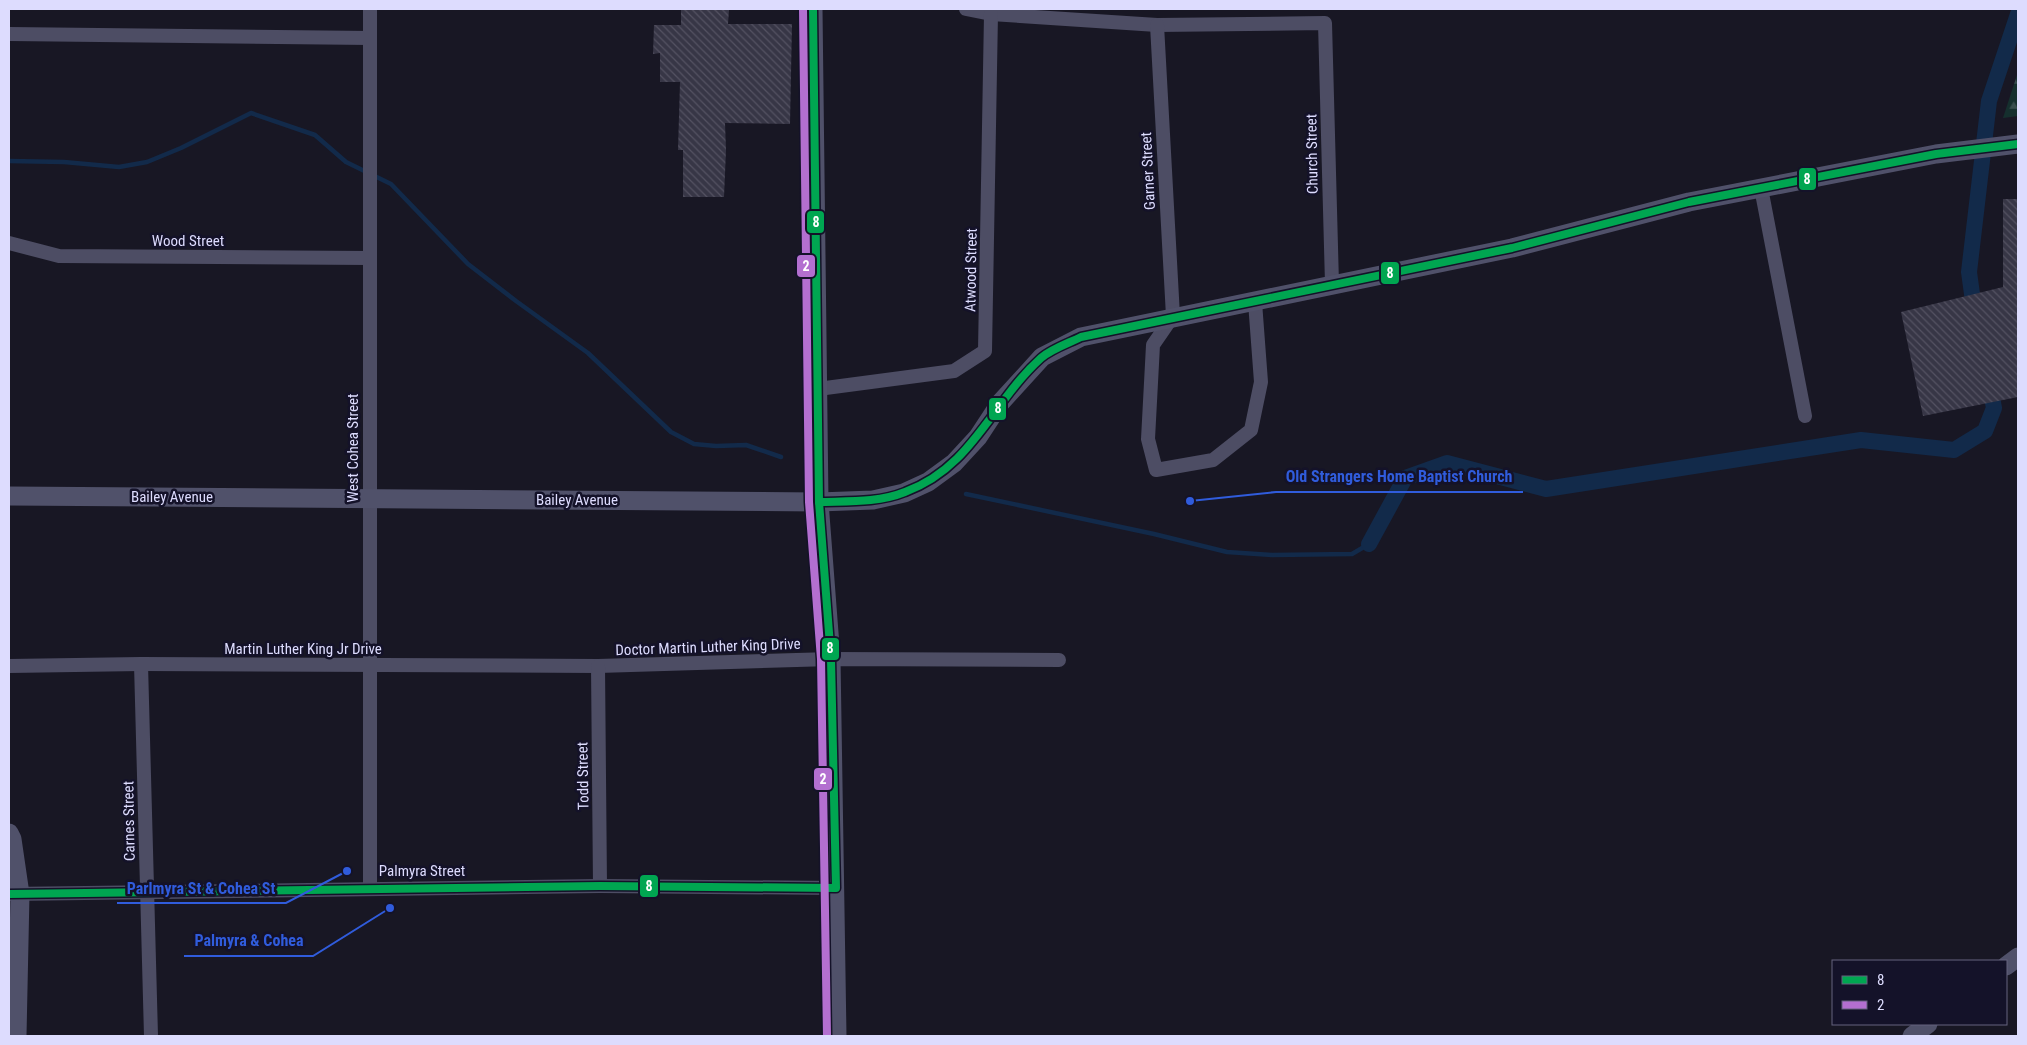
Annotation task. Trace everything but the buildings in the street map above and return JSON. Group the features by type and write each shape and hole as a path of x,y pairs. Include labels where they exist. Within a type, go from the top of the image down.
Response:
{"main road":[{"path":"813,9 819,502 831,659 837,1036"},
{"name":"Bailey Avenue","path":"9,496 819,502 873,500 904,493 928,482 954,463 978,437 1001,402 1042,357 1081,337 1173,316 1255,302 1332,284 1512,248 1690,202 1936,154 2018,144"},
{"path":"9,833 12,839 17,1036"},
{"path":"2007,965 2018,957"},
{"path":"1912,1036 1927,1025"}],"street":[{"name":"West Cohea Street","path":"370,9 370,888"},
{"path":"966,9 991,14 1157,25"},
{"name":"Atwood Street","path":"818,389 954,371 986,351 991,14"},
{"name":"Church Street","path":"1157,25 1325,23 1332,284"},
{"name":"Garner Street","path":"1157,25 1173,316"},
{"path":"9,34 370,38"},
{"path":"1761,188 1804,416"},
{"name":"Wood Street","path":"9,243 59,256 369,258"},
{"path":"1173,316 1154,346 1148,439 1156,470 1213,460 1251,430 1260,382 1255,302"},
{"name":"Doctor Martin Luther King Drive","path":"598,666 831,659 1058,660"},
{"name":"Martin Luther King Jr Drive","path":"9,666 141,664 598,666"},
{"name":"Carnes Street","path":"141,664 151,1036"},
{"name":"Todd Street","path":"598,666 600,886"},
{"name":"Palmyra Street","path":"14,894 600,886 836,888"}],"green space":[{"path":"2018,72 2018,116 2003,118"}],"waterway":[{"path":"1975,316 1969,272 1989,101 2018,14"},
{"path":"9,161 64,162 119,167 147,162 181,148 251,113 315,135 346,162 391,184 468,264 588,353 671,432 694,444 716,446 746,445 781,457"},
{"path":"1369,544 1405,478 1447,463 1546,489 1861,440 1954,450 1985,431 1994,408 1989,381"},
{"path":"966,494 1154,534 1227,552 1272,555 1352,554 1369,544"}],"transit line":[{"name":"2","path":"803,9 809,502 821,659 827,1036"},
{"name":"8","path":"9,894 600,886 836,888 831,659 819,502 813,9"},
{"name":"8","path":"819,502 862,501 895,496 928,481 948,467 965,450 1008,394 1041,358 1081,337 1512,248 1689,202 1936,154 2018,144"}],"place":[{"name":"Old Strangers Home Baptist Church","path":"1190,501"},
{"name":"Parlmyra St & Cohea St","path":"347,871"},
{"name":"Palmyra & Cohea","path":"390,908"}]}
